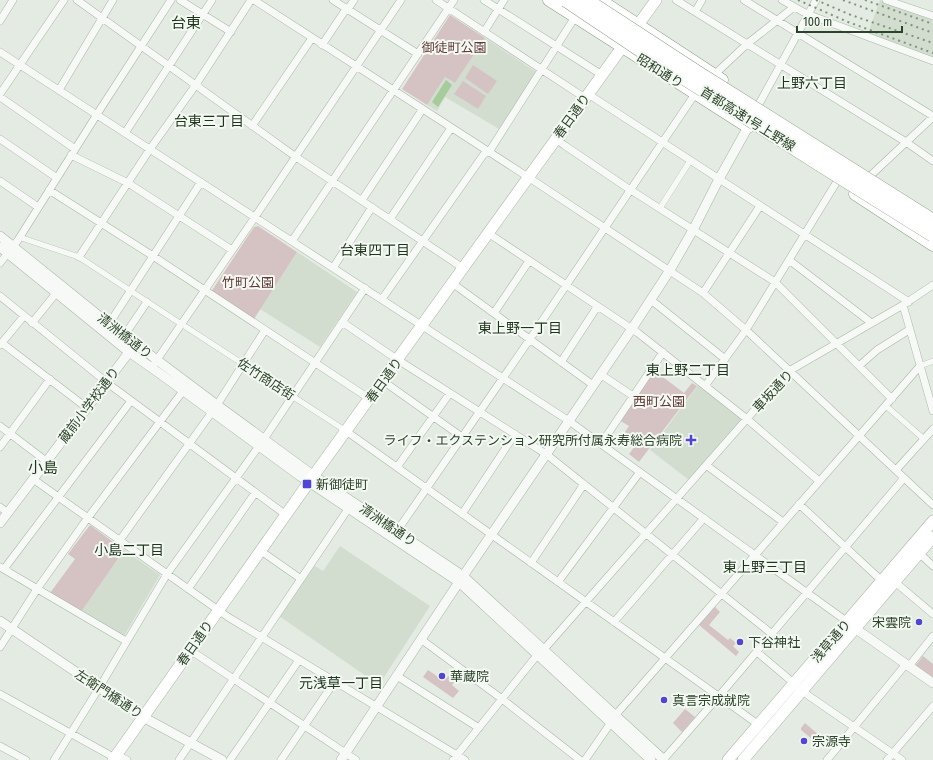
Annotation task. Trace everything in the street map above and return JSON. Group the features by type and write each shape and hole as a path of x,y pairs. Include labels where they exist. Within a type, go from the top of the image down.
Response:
{"highway":[{"name":"昭和通り","path":"549,0 695,94 748,121 836,182 933,245"},
{"name":"首都高速1号上野線","path":"566,0 645,53 821,166 933,234"},
{"path":"569,0 661,56 748,121"},
{"name":"首都高速1号上野線","path":"586,0 698,73 933,221"},
{"name":"昭和通り","path":"600,0 933,217"},
{"path":"698,73 773,128 894,206"}],"main road":[{"name":"春日通り","path":"118,758 144,717 218,610 656,0"},
{"name":"浅草通り","path":"851,625 882,581 933,521"},
{"name":"浅草通り","path":"743,760 797,687 851,625 895,582 933,536"},
{"name":"浅草通り","path":"728,760 758,725 797,687"}],"street":[{"path":"0,20 14,0"},
{"path":"64,0 0,95 73,152 128,183 232,250"},
{"path":"77,0 296,157 463,268"},
{"path":"59,90 113,0"},
{"path":"0,262 19,237 171,0"},
{"path":"180,0 231,32"},
{"path":"125,133 212,0"},
{"path":"79,257 150,149 195,86 252,0 528,177 703,293 746,330 933,505"},
{"path":"333,0 418,54"},
{"path":"322,45 354,0"},
{"path":"154,364 256,217 401,0"},
{"path":"436,0 541,70 586,96 719,179 906,303 909,330 933,411"},
{"path":"292,241 454,0"},
{"path":"484,0 602,75"},
{"path":"484,32 504,0"},
{"path":"676,0 906,142 933,161"},
{"path":"695,12 702,0"},
{"path":"744,0 933,117 869,176"},
{"path":"782,0 807,14 933,61"},
{"path":"759,104 816,0"},
{"path":"886,0 933,16"},
{"path":"714,75 747,44 794,7"},
{"path":"382,299 422,240 484,154 489,152 575,17"},
{"path":"252,126 312,38"},
{"path":"0,52 569,421 933,683"},
{"path":"397,531 502,377 530,339 695,94"},
{"path":"362,200 422,110"},
{"path":"343,756 422,640 461,579 651,300 693,230 748,121"},
{"path":"390,219 451,128"},
{"path":"0,139 56,178"},
{"path":"556,139 630,190 775,282 892,399"},
{"path":"660,208 690,161"},
{"path":"0,181 38,207"},
{"path":"108,324 202,182"},
{"path":"705,386 746,330 836,182"},
{"path":"49,190 153,256 370,399"},
{"path":"703,293 760,206"},
{"path":"333,268 372,207"},
{"path":"488,233 529,262 631,330 638,333 747,419 819,481"},
{"name":"清洲橋通り","path":"0,236 10,250 57,292 312,479 348,509 461,579"},
{"path":"19,237 79,257 178,322"},
{"name":"清洲橋通り","path":"0,247 10,250 124,336 132,348"},
{"path":"789,260 869,321 870,324"},
{"path":"494,313 529,262"},
{"path":"452,283 593,385"},
{"name":"車坂通り","path":"455,758 534,659 587,603 789,371 838,344 933,285"},
{"path":"54,760 167,574 235,478 262,443 365,288"},
{"path":"32,323 57,292"},
{"path":"0,296 106,382 286,515"},
{"path":"651,300 725,359"},
{"path":"124,336 147,302"},
{"path":"561,362 597,307"},
{"path":"24,316 1,344 87,408"},
{"path":"342,322 398,360 546,454 672,555 722,592 772,634"},
{"name":"佐竹商店街","path":"186,327 346,431"},
{"path":"120,540 214,408 265,330"},
{"path":"859,366 877,350 909,330"},
{"name":"蔵前小学校通り","path":"0,523 132,348"},
{"path":"601,444 663,352"},
{"path":"585,760 613,719 754,555 920,366 933,361"},
{"name":"清洲橋通り","path":"154,364 183,391 214,408"},
{"path":"600,374 633,396"},
{"path":"0,447 50,379"},
{"path":"383,381 462,437"},
{"path":"0,647 37,589 183,391"},
{"path":"397,467 450,393"},
{"path":"126,641 2,568 131,401"},
{"path":"886,406 924,439"},
{"path":"0,426 46,461"},
{"path":"896,470 933,430"},
{"path":"346,431 758,725"},
{"path":"462,514 515,434"},
{"path":"706,465 783,522"},
{"path":"558,582 640,472"},
{"path":"664,760 904,478"},
{"path":"33,479 218,610 376,706 455,758 465,760"},
{"name":"清洲橋通り","path":"312,479 397,531 461,579 613,719 664,760"},
{"path":"531,563 584,484"},
{"path":"188,589 255,493"},
{"path":"799,504 882,581"},
{"path":"0,507 8,513"},
{"path":"179,760 348,509"},
{"path":"614,622 704,518"},
{"path":"261,551 301,579"},
{"path":"918,553 933,566"},
{"path":"895,582 933,614"},
{"name":"左衛門橋通り","path":"0,621 144,717 222,760"},
{"path":"827,760 933,636"},
{"path":"422,640 502,699 580,760"},
{"path":"190,650 304,726 343,756 356,760"},
{"path":"757,652 797,687 902,760"},
{"path":"230,760 299,660"},
{"path":"397,676 479,728"},
{"path":"281,760 335,681"},
{"path":"0,694 118,758"},
{"path":"887,760 933,706"},
{"name":"清洲橋通り","path":"613,719 651,760"},
{"path":"0,746 26,760"}],"shaded area":[{"path":"880,0 933,20 933,57 868,33"},
{"path":"485,38 536,72 499,129 445,97 437,111 427,105 445,77 455,83"},
{"path":"446,80 452,85 438,107 432,102"},
{"path":"297,252 357,292 320,347 260,309"},
{"name":"ライフ・エクステンション研究所付属永寿総合病院","path":"699,384 743,419 689,480 650,450"},
{"path":"340,546 430,606 379,685 279,616 315,566 323,571"},
{"path":"124,550 160,575 124,636 81,612"}],"green space":[{"name":"御徒町公園","path":"450,15 485,38 455,83 445,77 427,105 402,89"},
{"path":"473,65 497,81 488,94 465,78"},
{"path":"463,81 486,96 478,109 454,94"},
{"name":"竹町公園","path":"258,226 297,252 254,319 211,292 254,227"},
{"name":"西町公園","path":"655,371 684,393 692,383 697,386 639,462 629,454 638,442 625,432 629,426 619,420"},
{"path":"90,525 124,550 81,612 50,593 75,559 68,554"},
{"path":"715,607 720,612 709,625 728,640 730,638 736,643 733,646 739,652 736,656 699,625"},
{"path":"923,656 933,664 933,679 915,666"},
{"path":"428,670 444,681 450,674 457,679 452,685 459,691 453,698 423,677"},
{"path":"685,709 695,717 682,732 673,723"},
{"path":"805,723 827,742 823,746 801,730"}],"railway":[{"path":"798,0 848,22 933,53"},
{"path":"816,0 851,15 933,43"},
{"path":"843,0 933,33"},
{"path":"865,0 933,24"}],"place":[{"name":"ライフ・エクステンション研究所付属永寿総合病院","path":"691,440"},
{"name":"新御徒町","path":"307,484"},
{"name":"宋雲院","path":"919,622"},
{"name":"下谷神社","path":"740,642"},
{"name":"華蔵院","path":"442,676"},
{"name":"真言宗成就院","path":"664,700"},
{"name":"宗源寺","path":"804,741"}],"district":[{"name":"台東","path":"186,23"},
{"name":"上野六丁目","path":"812,83"},
{"name":"台東三丁目","path":"209,121"},
{"name":"台東四丁目","path":"375,250"},
{"name":"東上野一丁目","path":"520,328"},
{"name":"東上野二丁目","path":"688,370"},
{"name":"小島","path":"43,468"},
{"name":"小島二丁目","path":"129,550"},
{"name":"東上野三丁目","path":"765,567"},
{"name":"元浅草一丁目","path":"341,683"}]}
